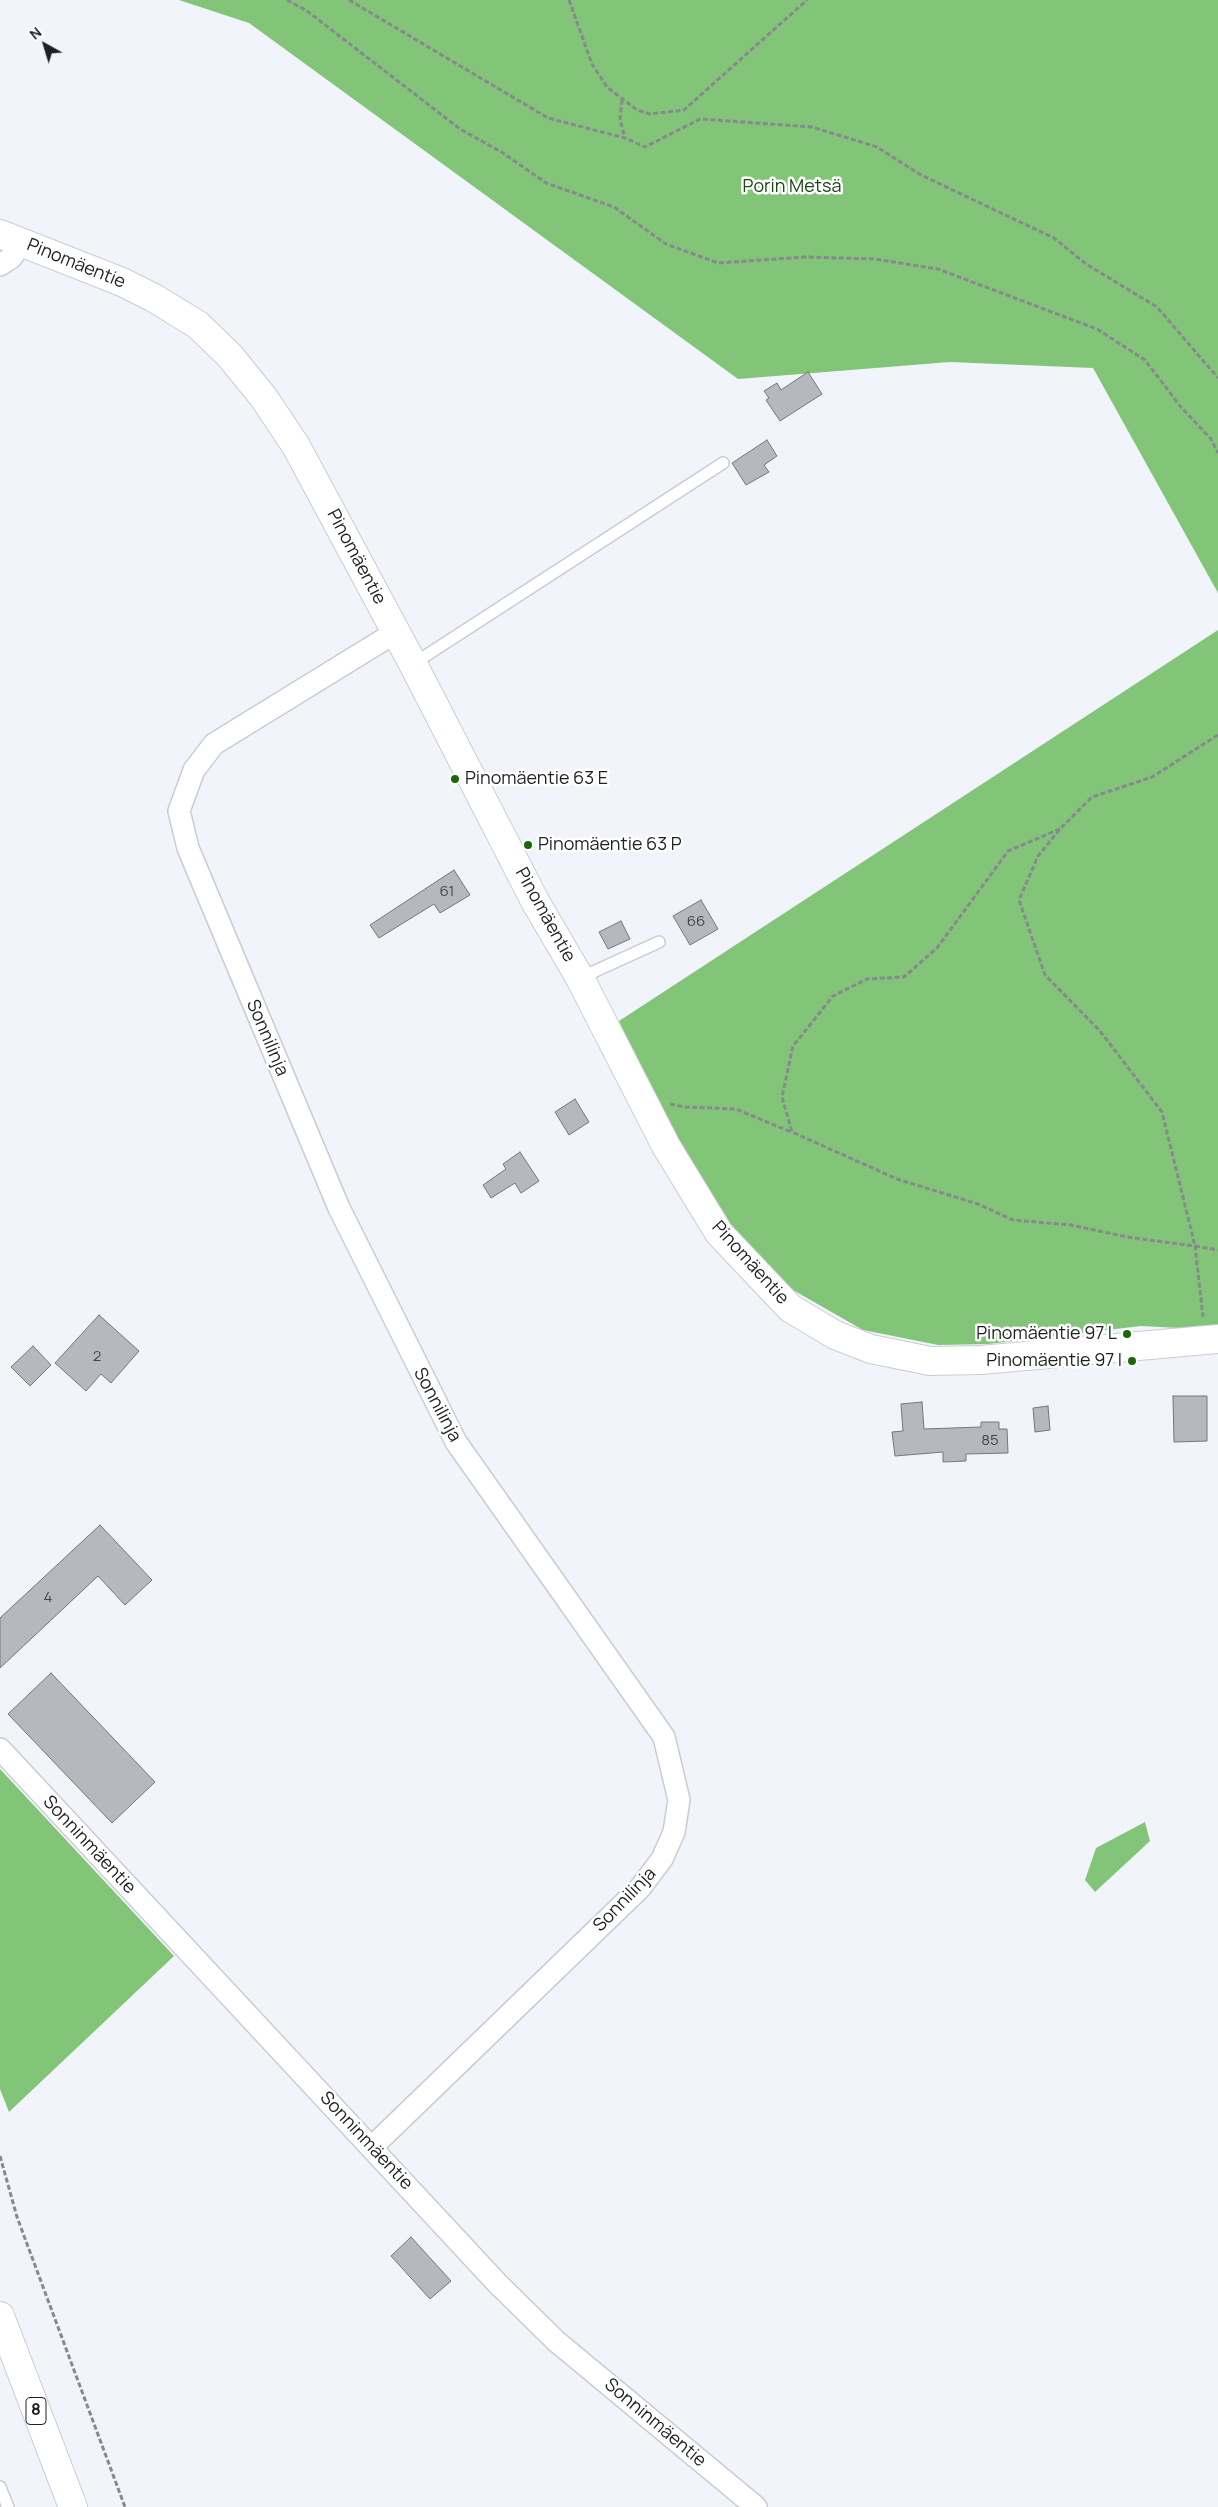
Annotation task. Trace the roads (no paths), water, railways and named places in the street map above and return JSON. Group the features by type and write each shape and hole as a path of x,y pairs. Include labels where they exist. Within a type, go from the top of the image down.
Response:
{"main road":[{"name":"Pinomäentie","path":"11,238 122,282 154,298 198,325 230,356 264,398 296,446 396,632 536,903 580,978 639,1097 719,1234 790,1308 835,1335 871,1350 930,1361 981,1360 1212,1339"},
{"name":"8","path":"0,2316 73,2507"}],"street":[{"path":"0,265 11,258 11,238"},
{"name":"Sonnilinja","path":"372,2147 640,1888 662,1860 674,1832 679,1800 664,1737 456,1442 339,1208 188,848 179,812 194,770 214,744 396,632"},
{"name":"Sonninmäentie","path":"0,1749 498,2284 556,2341 756,2507"}],"lane":[{"path":"413,664 723,463"},
{"path":"580,978 659,942"},
{"path":"0,2487 8,2507"}],"place":[{"name":"Pinomäentie 63 E","path":"455,779"},
{"name":"Pinomäentie 63 P","path":"528,845"},
{"name":"Pinomäentie 97 L","path":"1127,1334"},
{"name":"Pinomäentie 97 I","path":"1132,1361"}],"park label":[{"name":"Porin Metsä","path":"792,187"}]}
